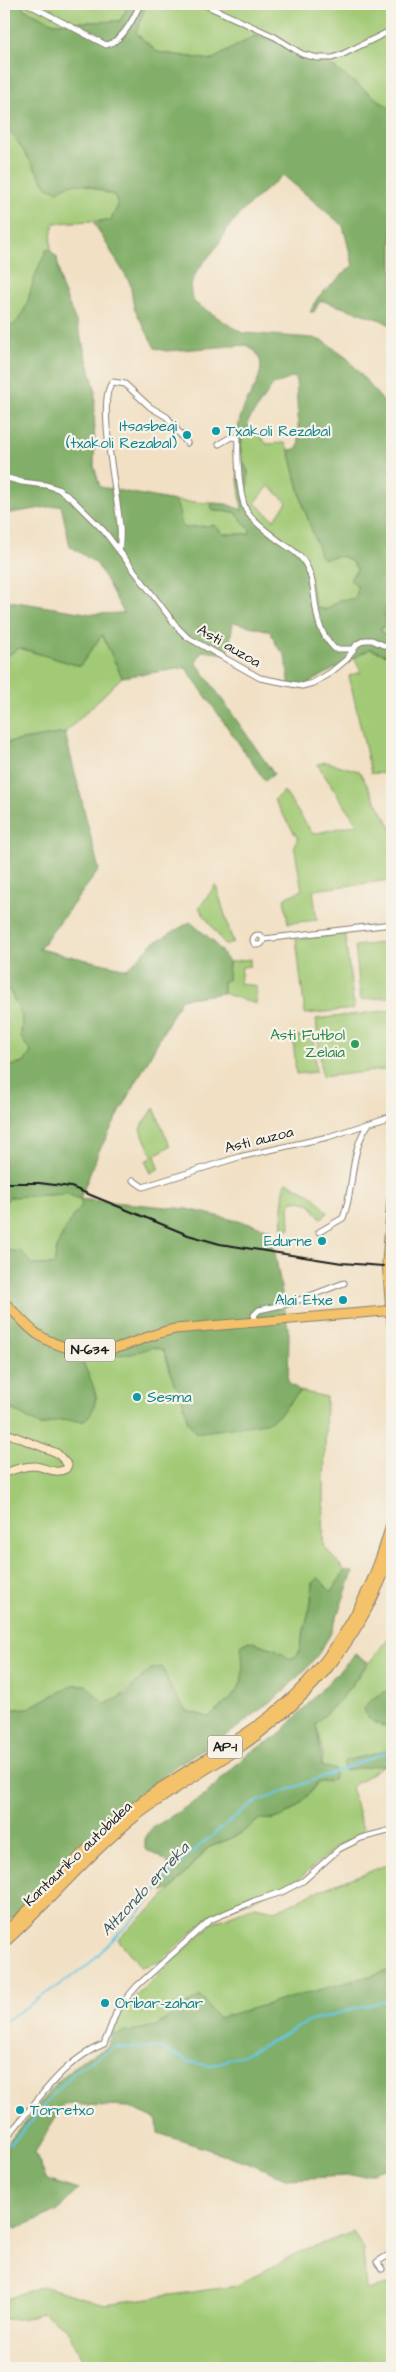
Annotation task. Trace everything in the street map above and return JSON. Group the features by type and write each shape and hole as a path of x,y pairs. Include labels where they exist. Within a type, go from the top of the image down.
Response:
{"highway":[{"path":"392,1199 387,1262 392,1324"},
{"name":"N-634","path":"4,1302 29,1327 46,1340 81,1350 111,1350 154,1333 174,1328 388,1310"},
{"name":"Kantauriko autobidea","path":"4,1932 104,1832 130,1810 262,1722 305,1683 339,1642 356,1613 379,1563 392,1520"},
{"name":"Kantauriko autobidea","path":"4,1944 110,1838 135,1817 267,1728 311,1689 346,1647 364,1617 392,1551"}],"street":[{"path":"28,4 106,45 113,44 127,28 140,4"},
{"path":"203,4 275,38 302,54 318,58 340,55 392,30"},
{"path":"119,551 120,528 108,438 107,393 109,385 113,382 125,384 150,406 167,417 187,443"},
{"path":"219,444 231,437 238,438 240,472 246,509 275,538 303,560 310,575 315,610 327,641 335,648 354,649"},
{"name":"Asti auzoa","path":"4,477 58,489 92,518 143,585 187,637 260,678 302,686 313,682 342,664 357,644 372,640 392,649"},
{"path":"264,939 392,924"},
{"name":"Asti auzoa","path":"133,1180 143,1187 239,1157 328,1136 392,1116"},
{"path":"319,1232 343,1218 349,1200 358,1147 368,1124"},
{"path":"256,1321 254,1315 259,1310 291,1303 344,1283"},
{"path":"4,1432 57,1453 68,1465 66,1470 60,1472 29,1466 17,1468 4,1474"},
{"path":"4,2140 28,2114 62,2070 73,2060 104,2044 118,2008 137,1986 210,1920 254,1901 282,1892 303,1881 339,1849 362,1838 392,1830"},
{"path":"382,2269 377,2262 392,2253"}],"green space":[{"path":"4,4 23,4 24,9 54,23 120,21 129,4 146,4 136,33 157,52 211,60 255,36 277,41 299,55 326,62 392,110 392,326 381,320 323,301 320,301 314,312 310,312 318,297 353,265 343,226 283,175 232,223 192,281 191,296 195,303 242,333 313,338 325,342 348,359 392,412 392,587 384,615 385,626 381,628 381,632 392,640 392,657 370,649 302,687 290,686 285,655 278,648 270,631 233,622 228,654 202,651 196,662 274,774 265,781 186,668 122,677 102,635 80,666 19,648 4,658 4,600 92,614 124,613 97,564 70,546 61,505 4,514 4,329 18,321 26,307 36,274 47,249 57,257 61,285 77,324 95,388 94,466 100,487 175,501 182,526 186,528 214,525 224,534 249,534 250,530 235,512 214,511 211,507 213,503 226,504 242,510 236,450 238,427 243,409 259,378 261,365 256,353 246,345 166,351 155,348 134,308 130,283 94,223 111,220 118,205 115,196 93,187 79,184 72,184 58,191 47,187 16,139 4,127 4,35 9,26 4,19","holes":["294,377 296,379 299,445 296,449 289,450 303,505 321,557 324,559 334,557 347,558 357,570 350,580 357,585 357,594 354,599 340,600 325,610 316,607 309,574 295,549 288,541 257,519 247,508 248,471 240,457 242,438 253,429 247,423 273,385"]},
{"path":"23,4 129,4 120,21 54,23 24,9"},
{"path":"146,4 392,4 392,110 326,62 299,55 277,41 255,36 211,60 157,52 136,33"},
{"path":"4,127 16,139 47,187 77,182 115,196 118,205 111,220 54,223 51,251 47,249 35,276 27,305 16,324 5,329"},
{"path":"253,429 267,444 285,443 289,450 303,505 324,559 334,557 347,558 357,570 351,576 357,588 354,599 340,600 325,610 316,607 277,533 257,520 247,508 248,471 240,457 242,438","holes":["269,486 287,502 274,520 255,503"]},
{"path":"175,501 213,503 211,507 214,511 235,512 250,530 249,534 224,534 201,526 186,528 182,526"},
{"path":"392,587 392,640 381,632 381,628 385,626 384,615"},
{"path":"102,635 122,677 65,733 4,743 4,658 19,648 80,666"},
{"path":"370,649 392,657 392,774 371,773 349,676 361,672 354,658"},
{"path":"65,733 99,870 39,949 127,969 152,944 190,922 213,941 229,962 228,980 223,981 223,993 181,999 98,1153 80,1199 67,1194 10,1197 4,1203 4,1070 13,1065 24,1063 31,1052 21,1037 22,1016 10,991 4,987 4,743"},
{"path":"326,762 359,771 392,829 392,880 313,890 317,920 288,923 284,898 302,890 294,845 298,839 274,800 284,791 313,834 357,824 317,764"},
{"path":"216,885 233,942 225,945 199,908"},
{"path":"345,934 354,1009 305,1014 296,939"},
{"path":"392,942 392,997 361,1000 355,946"},
{"path":"250,959 250,966 242,967 240,983 256,986 256,1004 223,993 223,980 228,980 229,962"},
{"path":"4,987 10,991 22,1016 21,1037 31,1052 24,1063 13,1065 4,1070"},
{"name":"Asti Futbol Zelaia","path":"392,1010 392,1069 322,1077 316,1019"},
{"path":"293,1036 313,1036 316,1072 296,1074"},
{"path":"154,1108 170,1146 155,1155 159,1168 151,1173 145,1161 153,1157 140,1129"},
{"path":"288,1182 315,1197 328,1213 321,1218 311,1204 295,1200 289,1206 290,1229 283,1230 282,1207 285,1183"},
{"path":"67,1194 80,1199 82,1205 60,1239 55,1262 52,1265 32,1265 26,1258 4,1250 4,1203 10,1197"},
{"path":"80,1199 188,1209 271,1229 289,1334 288,1382 300,1391 278,1416 266,1423 196,1433 188,1422 180,1390 174,1385 164,1350 153,1347 132,1354 108,1355 82,1360 95,1392 94,1406 91,1414 84,1421 59,1420 41,1426 4,1405 4,1250 22,1252 32,1265 52,1265 55,1262 60,1239 82,1205"},
{"path":"153,1347 163,1350 180,1390 188,1422 278,1416 300,1391 326,1397 323,1545 345,1571 331,1592 312,1583 311,1603 298,1655 290,1659 275,1649 249,1641 242,1645 243,1671 239,1687 228,1701 209,1717 186,1711 172,1691 162,1667 147,1673 121,1696 104,1704 86,1685 74,1685 28,1708 4,1710 4,1405 41,1426 59,1420 84,1421 97,1397 82,1360 126,1354"},
{"path":"345,1571 353,1572 331,1633 319,1653 306,1669 277,1697 234,1730 177,1765 90,1835 44,1888 4,1925 4,1710 28,1708 74,1685 86,1685 105,1704 125,1695 151,1669 162,1667 172,1691 186,1711 209,1717 228,1701 239,1688 243,1671 241,1646 249,1641 275,1649 290,1659 298,1655 311,1603 312,1583 318,1577 331,1592"},
{"path":"392,1633 392,1688 375,1723 392,1728 392,1750 344,1761 344,1770 386,1764 351,1787 364,1833 337,1846 296,1882 207,1918 162,1961 141,1967 118,1939 171,1890 208,1848 240,1834 260,1818 273,1820 297,1804 310,1792 320,1776 322,1766 322,1750 316,1723 341,1699"},
{"path":"355,1654 368,1662 341,1699 316,1723 322,1766 336,1770 333,1780 317,1783 300,1804 279,1818 260,1819 240,1834 207,1848 171,1890 163,1891 168,1862 145,1849 145,1839 151,1829 205,1795 246,1755 278,1736"},
{"path":"392,1688 392,1728 371,1720 364,1709 370,1700"},
{"path":"392,1750 392,1764 343,1770 344,1761"},
{"path":"392,1863 391,1970 218,2019 200,1997 156,2026 112,2035 121,2010 213,1923 255,1906 275,1910 290,1905 312,1893"},
{"path":"392,1967 392,2167 365,2175 288,2179 247,2162 158,2133 157,2120 130,2107 63,2104 35,2153 47,2180 78,2190 57,2211 16,2229 4,2219 4,2166 8,2143 55,2084 83,2059 107,2048 112,2035 156,2026 200,1996 218,2018 391,1970"},
{"path":"353,2232 363,2249 366,2290 392,2284 392,2368 87,2368 66,2328 43,2312 22,2319 4,2319 4,2300 42,2286 105,2304 236,2286 301,2251"}],"waterway":[{"name":"Altzondo erreka","path":"4,2022 87,1966 137,1915 186,1857 251,1804 392,1750"},
{"name":"Altzondo erreka","path":"4,2144 11,2144 54,2093 76,2071 115,2047 161,2048 188,2061 210,2066 248,2053 310,2021 388,2000 392,2003"}],"railway":[{"path":"4,1183 39,1183 71,1187 188,1235 220,1244 342,1263 383,1266"}],"place":[{"name":"Txakoli Rezabal","path":"216,431"},
{"name":"Itsasbegi (txakoli Rezabal)","path":"187,435"},
{"name":"Asti Futbol Zelaia","path":"355,1044"},
{"name":"Edurne","path":"322,1241"},
{"name":"Alai Etxe","path":"343,1300"},
{"name":"Sesma","path":"137,1397"},
{"name":"Oribar-zahar","path":"105,2003"},
{"name":"Torretxo","path":"20,2110"}]}
